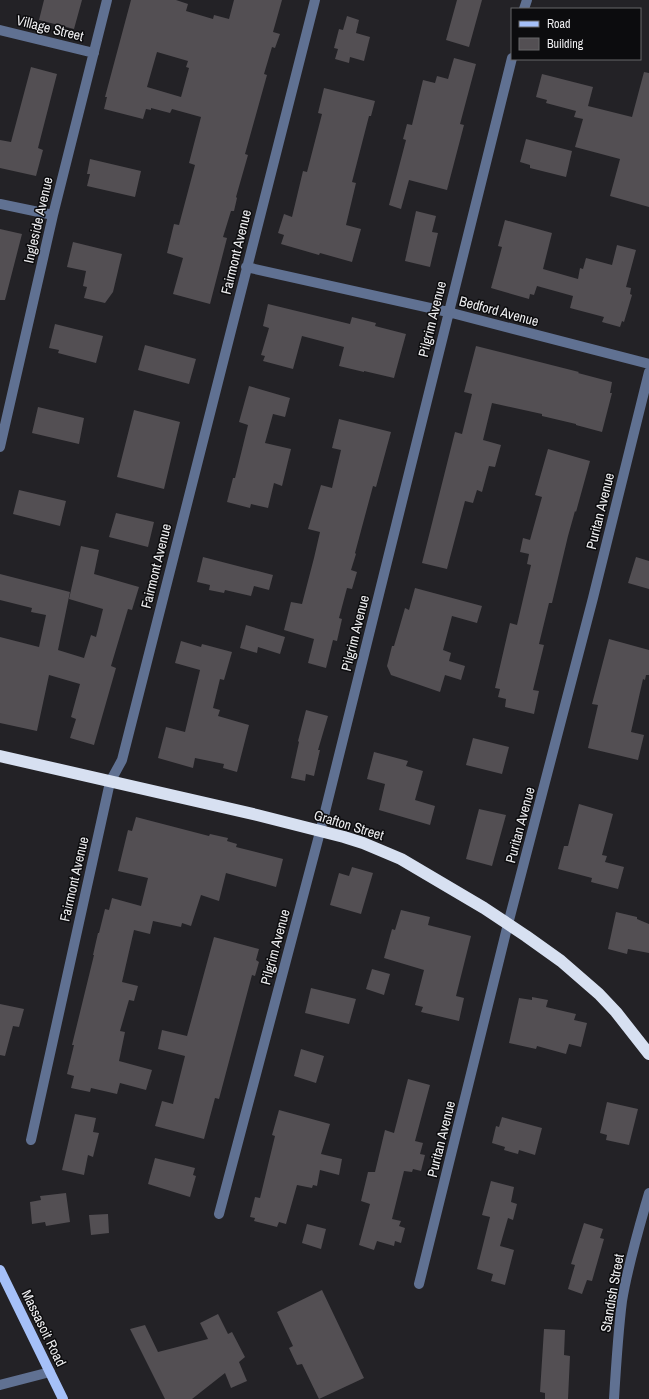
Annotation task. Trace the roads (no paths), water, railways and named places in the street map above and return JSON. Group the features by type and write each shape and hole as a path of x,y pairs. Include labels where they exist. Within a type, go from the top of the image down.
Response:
{"highway":[{"name":"Grafton Street","path":"0,756 257,815 363,842 401,859 508,924 561,961 616,1012 649,1054"}],"main road":[{"name":"Massasoit Road","path":"0,1270 63,1399"}],"street":[{"name":"Ingleside Avenue","path":"0,447 53,215 107,0"},
{"name":"Fairmont Avenue","path":"31,1140 110,782 122,760 315,0"},
{"name":"Village Street","path":"0,30 94,53"},
{"name":"Pilgrim Avenue","path":"219,1214 320,832 511,60"},
{"path":"0,204 53,215"},
{"name":"Bedford Avenue","path":"246,267 448,312 649,364"},
{"name":"Puritan Avenue","path":"419,1284 508,924 593,598 649,372"},
{"name":"Standish Street","path":"614,1399 617,1346 622,1300 649,1193"},
{"path":"0,1385 50,1372"}]}
